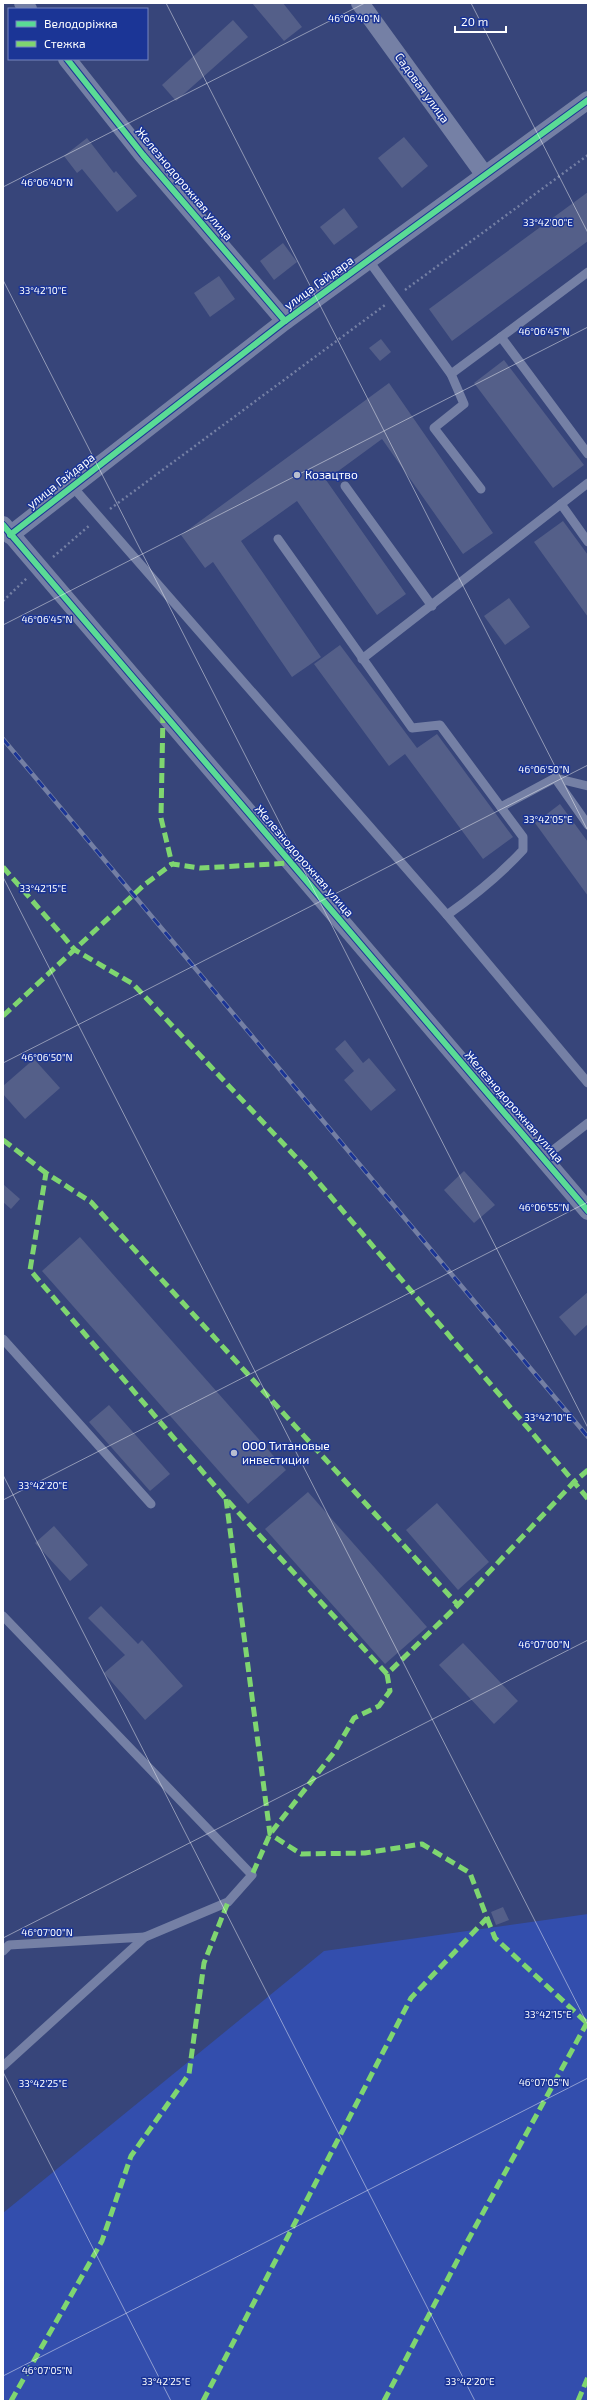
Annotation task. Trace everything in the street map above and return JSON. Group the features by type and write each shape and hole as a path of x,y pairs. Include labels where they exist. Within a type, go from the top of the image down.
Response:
{"street":[{"name":"Садовая улица","path":"360,3 484,174"},
{"name":"Железнодорожная улица","path":"68,60 143,155 285,321"},
{"name":"улица Гайдара","path":"7,530 72,486 285,321 369,261 484,174 588,100"},
{"name":"Железнодорожная улица","path":"7,530 588,1211"}],"lane":[{"path":"369,261 394,298 451,374 464,404 434,428 481,489"},
{"path":"451,374 588,272"},
{"path":"501,337 588,454"},
{"path":"362,659 588,483"},
{"path":"72,486 447,916 588,1083"},
{"path":"345,486 432,606"},
{"path":"560,504 588,542"},
{"path":"278,539 412,728 440,725 522,837 523,850 472,896 447,916"},
{"path":"501,807 555,778 588,786"},
{"path":"555,778 588,825"},
{"path":"543,1158 588,1123"},
{"path":"3,1339 151,1504"},
{"path":"3,1616 252,1875 228,1902 145,1937 3,2066"},
{"path":"3,1951 9,1945 145,1937"}],"path":[{"path":"3,601 39,568 99,518 588,155"}],"shaded area":[{"path":"588,1914 588,2401 3,2401 3,2213 324,1951"}],"building":[{"path":"252,3 283,3 302,27 284,41"},
{"path":"233,20 248,37 176,101 162,85"},
{"path":"404,137 428,166 402,188 378,158"},
{"path":"87,138 114,173 116,171 137,196 117,212 82,169 77,173 64,156"},
{"path":"588,192 588,241 452,341 429,309"},
{"path":"344,208 358,227 334,245 320,227"},
{"path":"283,243 297,262 274,280 260,261"},
{"path":"219,276 235,299 210,317 194,293"},
{"path":"381,339 391,352 380,361 369,348"},
{"path":"504,360 584,465 553,488 474,383"},
{"path":"389,383 493,533 463,554 382,439 326,480 406,594 377,615 297,501 241,541 321,657 292,677 213,562 205,568 181,535"},
{"path":"563,521 588,555 588,617 534,542"},
{"path":"509,598 530,627 505,645 484,616"},
{"path":"340,645 417,748 437,734 513,837 483,859 405,754 389,766 314,664"},
{"path":"560,804 588,842 588,896 535,823"},
{"path":"345,1040 363,1063 369,1058 396,1090 371,1111 344,1080 354,1071 335,1049"},
{"path":"34,1059 60,1088 25,1119 3,1094 3,1086"},
{"path":"464,1171 495,1205 474,1223 444,1190"},
{"path":"3,1184 20,1199 11,1209 3,1202"},
{"path":"80,1237 286,1470 248,1504 42,1271"},
{"path":"588,1292 588,1324 575,1336 559,1317"},
{"path":"109,1405 170,1474 150,1491 89,1422"},
{"path":"308,1492 427,1627 385,1664 265,1529"},
{"path":"437,1503 489,1562 458,1590 406,1530"},
{"path":"54,1526 88,1565 70,1581 35,1543"},
{"path":"101,1606 138,1644 142,1640 183,1686 145,1720 104,1673 125,1655 88,1618"},
{"path":"463,1643 518,1701 494,1724 439,1665"},
{"path":"503,1907 509,1920 496,1925 491,1912"}],"railway":[{"path":"3,739 588,1437"}],"marked path":[{"path":"163,713 161,818 172,864 200,868 291,863"},
{"path":"3,1016 144,885 172,864"},
{"path":"3,867 75,950 133,984 308,1170 574,1482 458,1605 387,1674 390,1691 379,1706 354,1718 335,1751 270,1834 252,1875"},
{"path":"3,1140 46,1173"},
{"path":"387,1674 226,1499 30,1270 46,1173 91,1202 458,1605"},
{"path":"588,1470 574,1482 588,1499"},
{"path":"203,2401 411,1998 487,1918 470,1873 422,1844 365,1853 301,1854 270,1834 226,1499"},
{"path":"11,2401 102,2241 131,2156 189,2074 204,1963 228,1902"},
{"path":"487,1918 495,1938 588,2024"},
{"path":"384,2401 467,2242 588,2021"},
{"path":"578,2401 588,2377"}],"cycle path":[{"path":"68,60 143,155 285,321"},
{"path":"10,535 285,321 588,100"},
{"path":"3,525 588,1211"}],"place":[{"name":"Козацтво","path":"297,475"},
{"name":"ООО Титановые инвестиции","path":"234,1453"}]}
